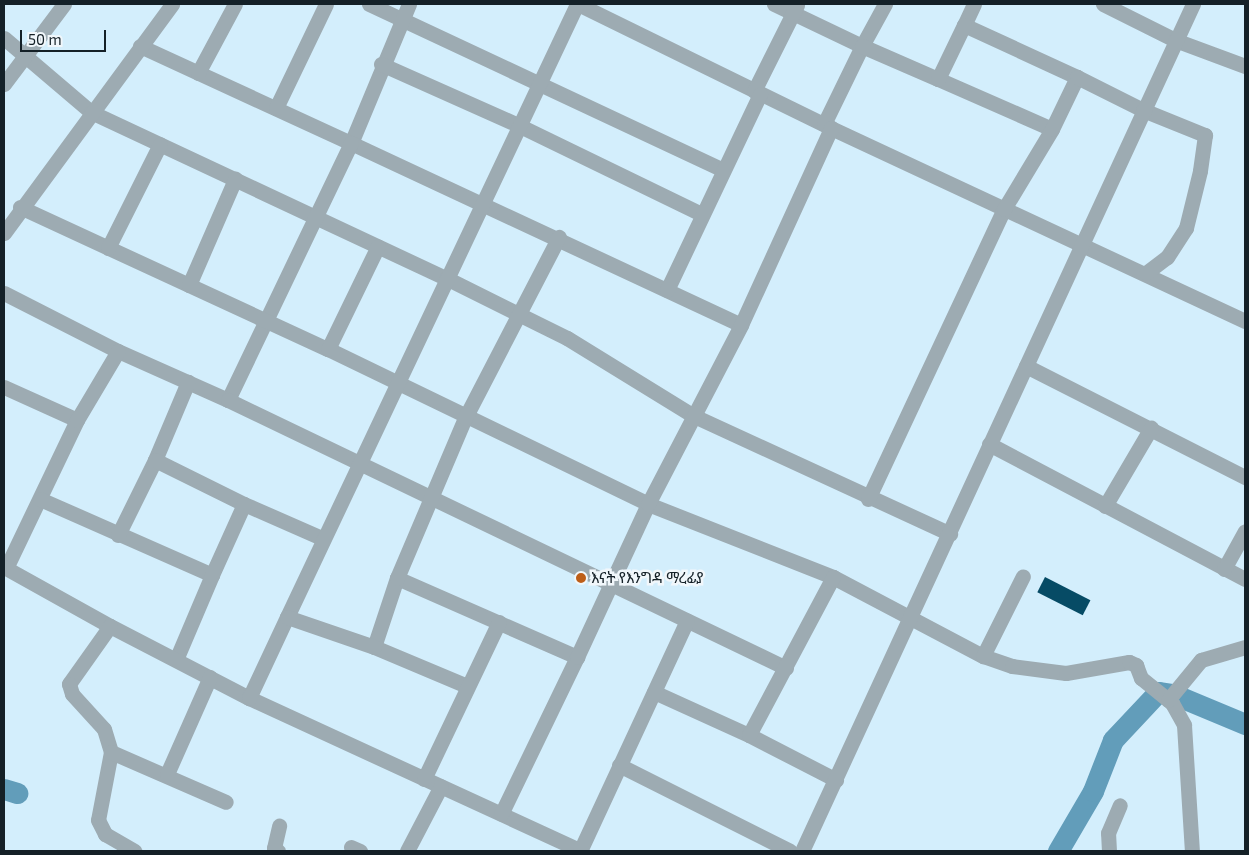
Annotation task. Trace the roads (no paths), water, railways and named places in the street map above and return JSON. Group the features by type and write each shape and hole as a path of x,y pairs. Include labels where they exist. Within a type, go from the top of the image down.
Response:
{"street":[{"path":"4,84 64,4"},
{"path":"4,233 20,207 172,4"},
{"path":"198,73 235,4"},
{"path":"276,108 326,4"},
{"path":"368,4 722,170"},
{"path":"228,400 318,217 351,143 381,64 409,4"},
{"path":"249,698 357,463 483,204 538,83 577,4 827,126 1084,244 1245,321"},
{"path":"774,4 796,8 862,46 1052,129"},
{"path":"501,814 648,504 741,325 862,46 885,4"},
{"path":"938,79 974,4"},
{"path":"1103,4 1175,40 1245,66"},
{"path":"802,851 911,620 989,444 1084,244 1192,4"},
{"path":"667,290 796,8"},
{"path":"964,26 1077,76 1143,110 1205,135 1200,171 1186,228 1167,257 1146,273"},
{"path":"4,38 91,112 446,278 566,338 694,416 868,499 950,534"},
{"path":"140,46 559,238 741,325"},
{"path":"381,64 520,126 701,214"},
{"path":"868,499 1004,208 1052,129 1077,76"},
{"path":"108,248 160,144"},
{"path":"189,285 235,179"},
{"path":"20,207 328,349 465,418 648,504 833,578 983,656 1012,666 1066,673 1129,662 1136,664 1141,678 1178,710 1184,725 1192,851"},
{"path":"374,647 397,578 465,418 520,316 559,238"},
{"path":"328,349 378,246"},
{"path":"4,293 118,351 228,400 786,668"},
{"path":"118,351 77,420 40,499 5,567 110,626 249,698 580,851 618,765 688,621"},
{"path":"1026,366 1245,477"},
{"path":"118,536 155,460 188,382"},
{"path":"4,387 77,420"},
{"path":"1105,506 1151,428"},
{"path":"989,444 1245,579"},
{"path":"155,460 244,504 322,538"},
{"path":"40,499 118,536 212,575"},
{"path":"176,660 244,504"},
{"path":"1224,569 1245,531"},
{"path":"983,656 1023,576"},
{"path":"397,578 577,657"},
{"path":"749,735 833,578"},
{"path":"287,617 374,647 466,686"},
{"path":"424,779 466,686 498,622"},
{"path":"110,626 69,684 72,694 104,729 111,752 98,820 105,834 135,851"},
{"path":"1168,700 1201,660 1245,647"},
{"path":"167,774 210,677"},
{"path":"654,692 749,735 836,780"},
{"path":"111,752 167,774 226,802"},
{"path":"618,765 790,851"},
{"path":"407,851 441,786"},
{"path":"1109,851 1109,828 1120,805"},
{"path":"278,826 274,848 278,851"}],"waterway":[{"path":"1058,851 1093,791 1113,740 1158,692 1173,694 1245,724"},
{"path":"4,789 17,793"}],"place":[{"name":"እናት የእንግዳ ማረፊያ","path":"581,578"}]}
